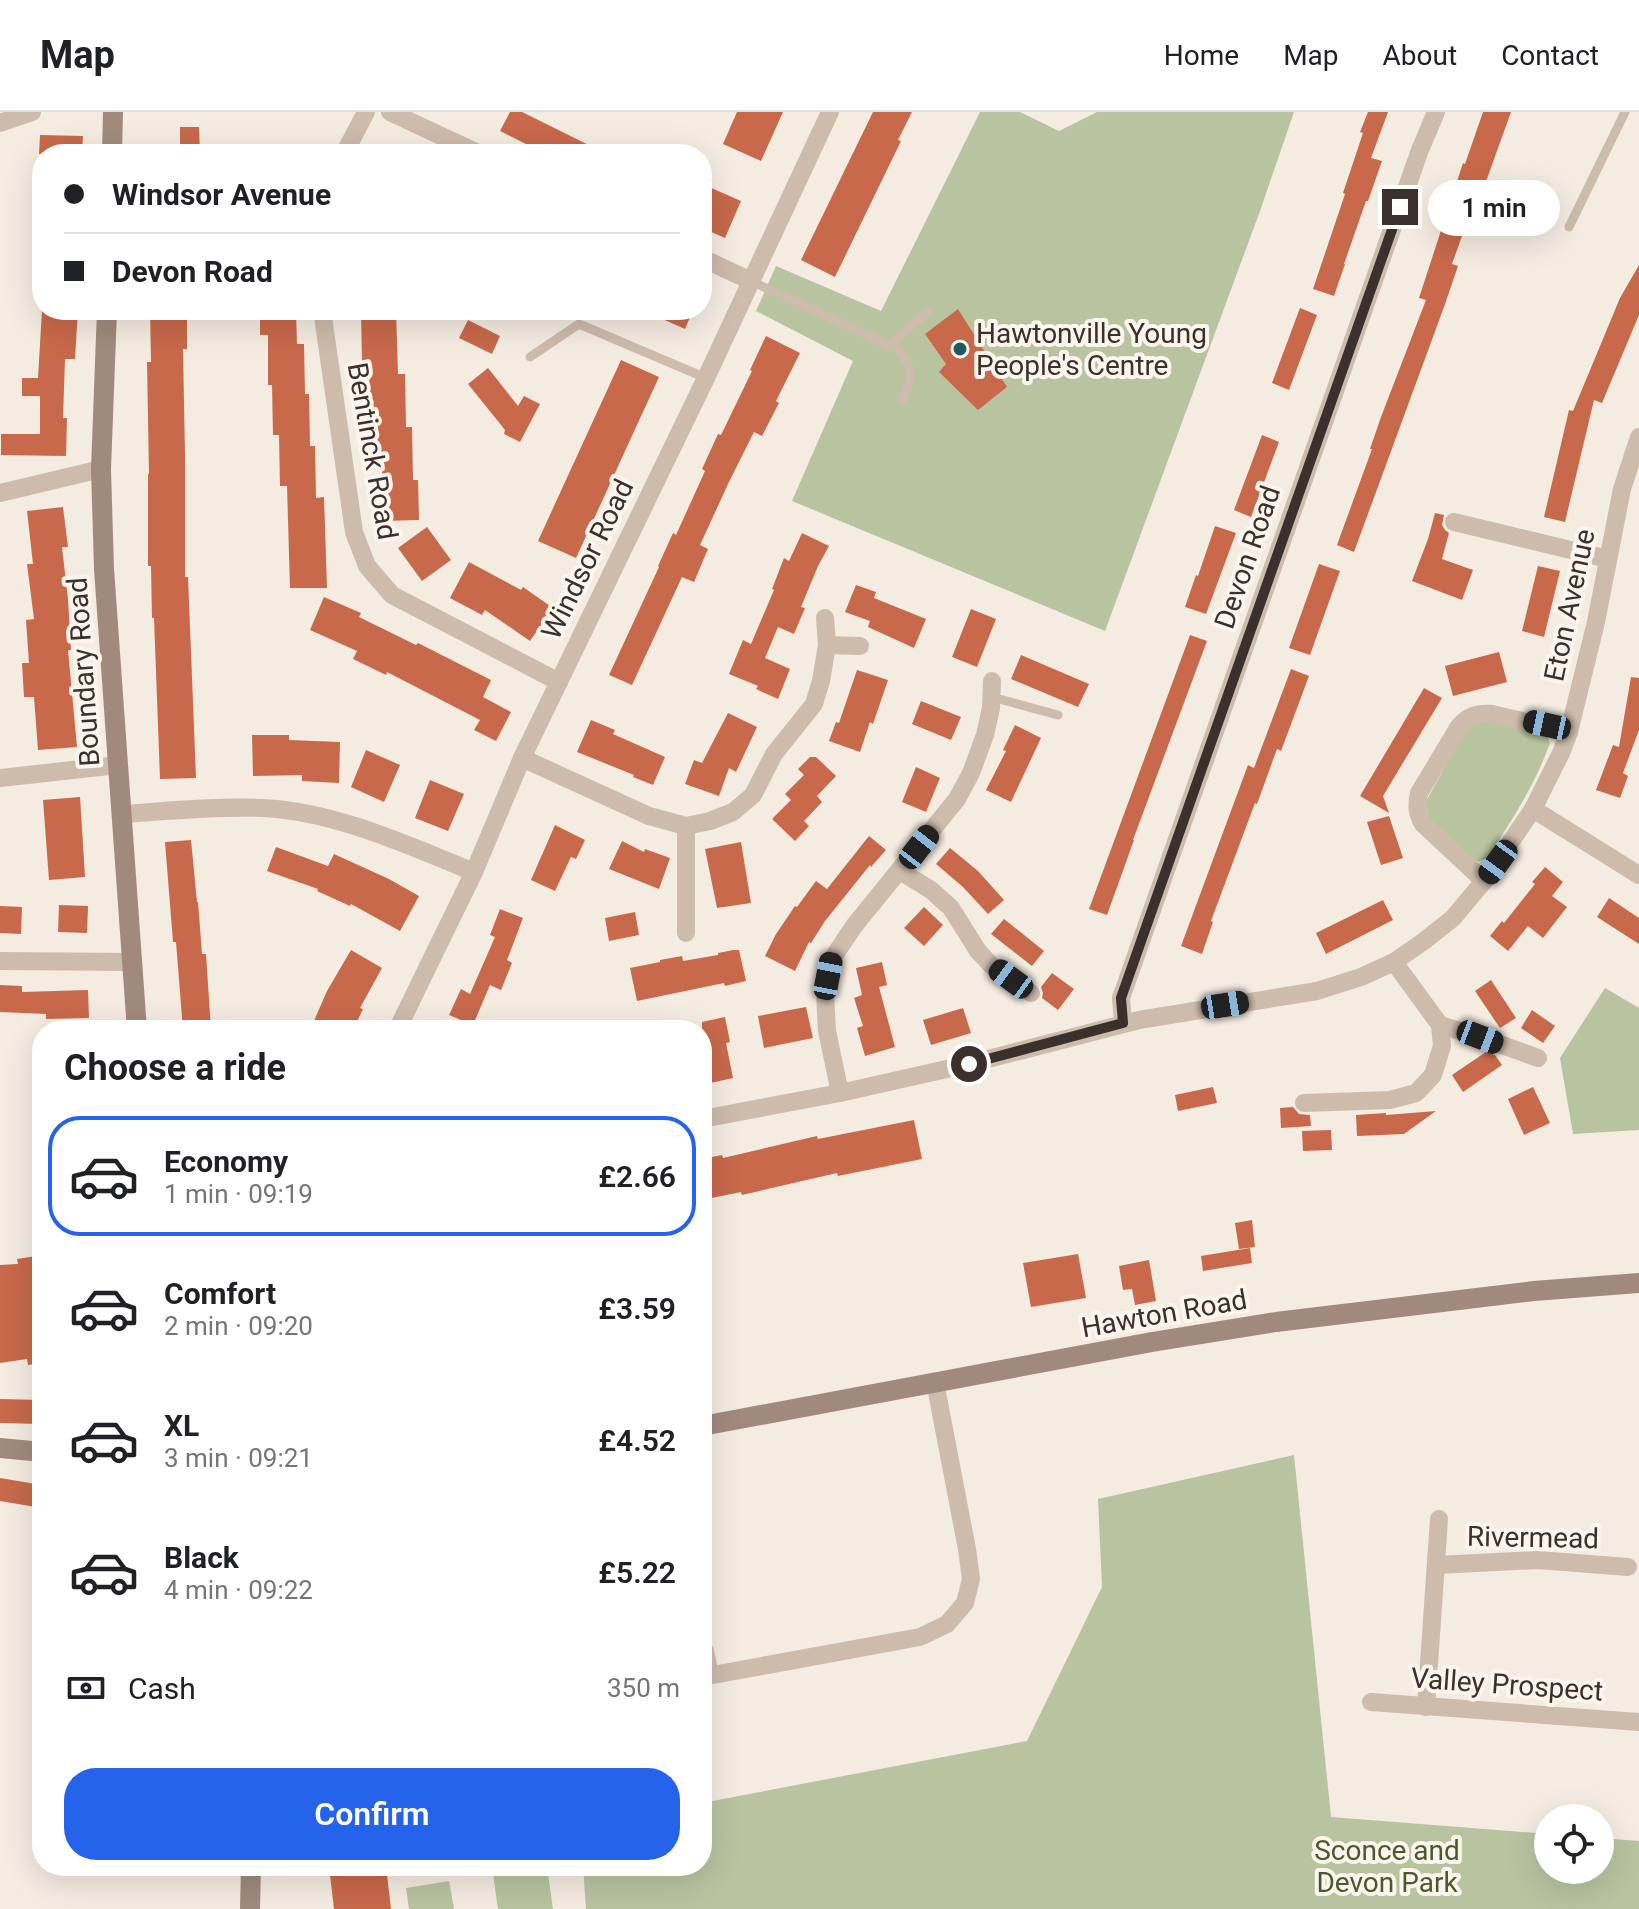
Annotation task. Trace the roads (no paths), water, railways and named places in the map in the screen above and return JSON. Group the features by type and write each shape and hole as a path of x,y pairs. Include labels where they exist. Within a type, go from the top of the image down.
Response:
{"street":[{"path":"0,123 32,112"},
{"path":"112,144 113,112"},
{"path":"349,144 366,112"},
{"path":"390,112 459,144"},
{"name":"Windsor Road","path":"402,1020 474,872 522,758 706,378 830,112"},
{"name":"Devon Road","path":"1123,1023 1121,998 1436,112"},
{"path":"712,263 751,281"},
{"name":"Boundary Road","path":"107,320 101,469 104,569 136,1020"},
{"name":"Bentinck Road","path":"323,320 354,532 367,566 392,595 559,682"},
{"name":"Eton Avenue","path":"712,1117 969,1064 1123,1023 1317,991 1361,977 1394,962 1453,918 1484,881 1533,809 1550,777 1569,732 1608,559 1630,491 1639,437"},
{"path":"0,493 101,469"},
{"path":"1454,522 1608,559"},
{"path":"522,758 649,816 686,826 733,812 753,795 774,754 814,704 827,645 825,618"},
{"path":"827,645 860,646"},
{"path":"840,1093 827,1031 825,993 832,959 854,926 957,799 971,773 985,735 991,708 991,689"},
{"path":"1484,881 1423,824 1417,814 1419,793 1458,728 1471,716 1492,714 1569,732"},
{"path":"0,778 118,765"},
{"path":"122,814 263,808 310,814 383,835 474,872"},
{"path":"1533,809 1639,875"},
{"path":"686,826 686,933"},
{"path":"900,871 931,890 951,908 978,951 991,965 1031,993"},
{"path":"0,961 131,962"},
{"path":"1304,1103 1390,1100 1416,1093 1433,1075 1442,1046 1440,1025 1394,962"},
{"path":"1440,1025 1538,1058"},
{"name":"Hawton Road","path":"712,1424 1152,1342 1276,1322 1519,1293 1639,1283"},
{"path":"712,1675 920,1637 947,1624 965,1603 971,1579 967,1549 935,1382"},
{"path":"0,1448 32,1451"},
{"name":"Rivermead","path":"1426,1707 1439,1519"},
{"name":"Rivermead","path":"1437,1565 1538,1560 1628,1567"},
{"name":"Valley Prospect","path":"1371,1702 1639,1722"},
{"path":"250,1909 251,1876"}],"lane":[{"path":"1569,227 1625,112"},
{"path":"751,281 897,349 910,364 911,379 902,400"},
{"path":"889,346 927,312"},
{"path":"530,357 579,324 706,378"},
{"path":"991,689 1058,715"}],"place":[{"name":"Hawtonville Young People's Centre","path":"960,349"}],"park label":[{"name":"Sconce and Devon Park","path":"1387,1866"}]}
